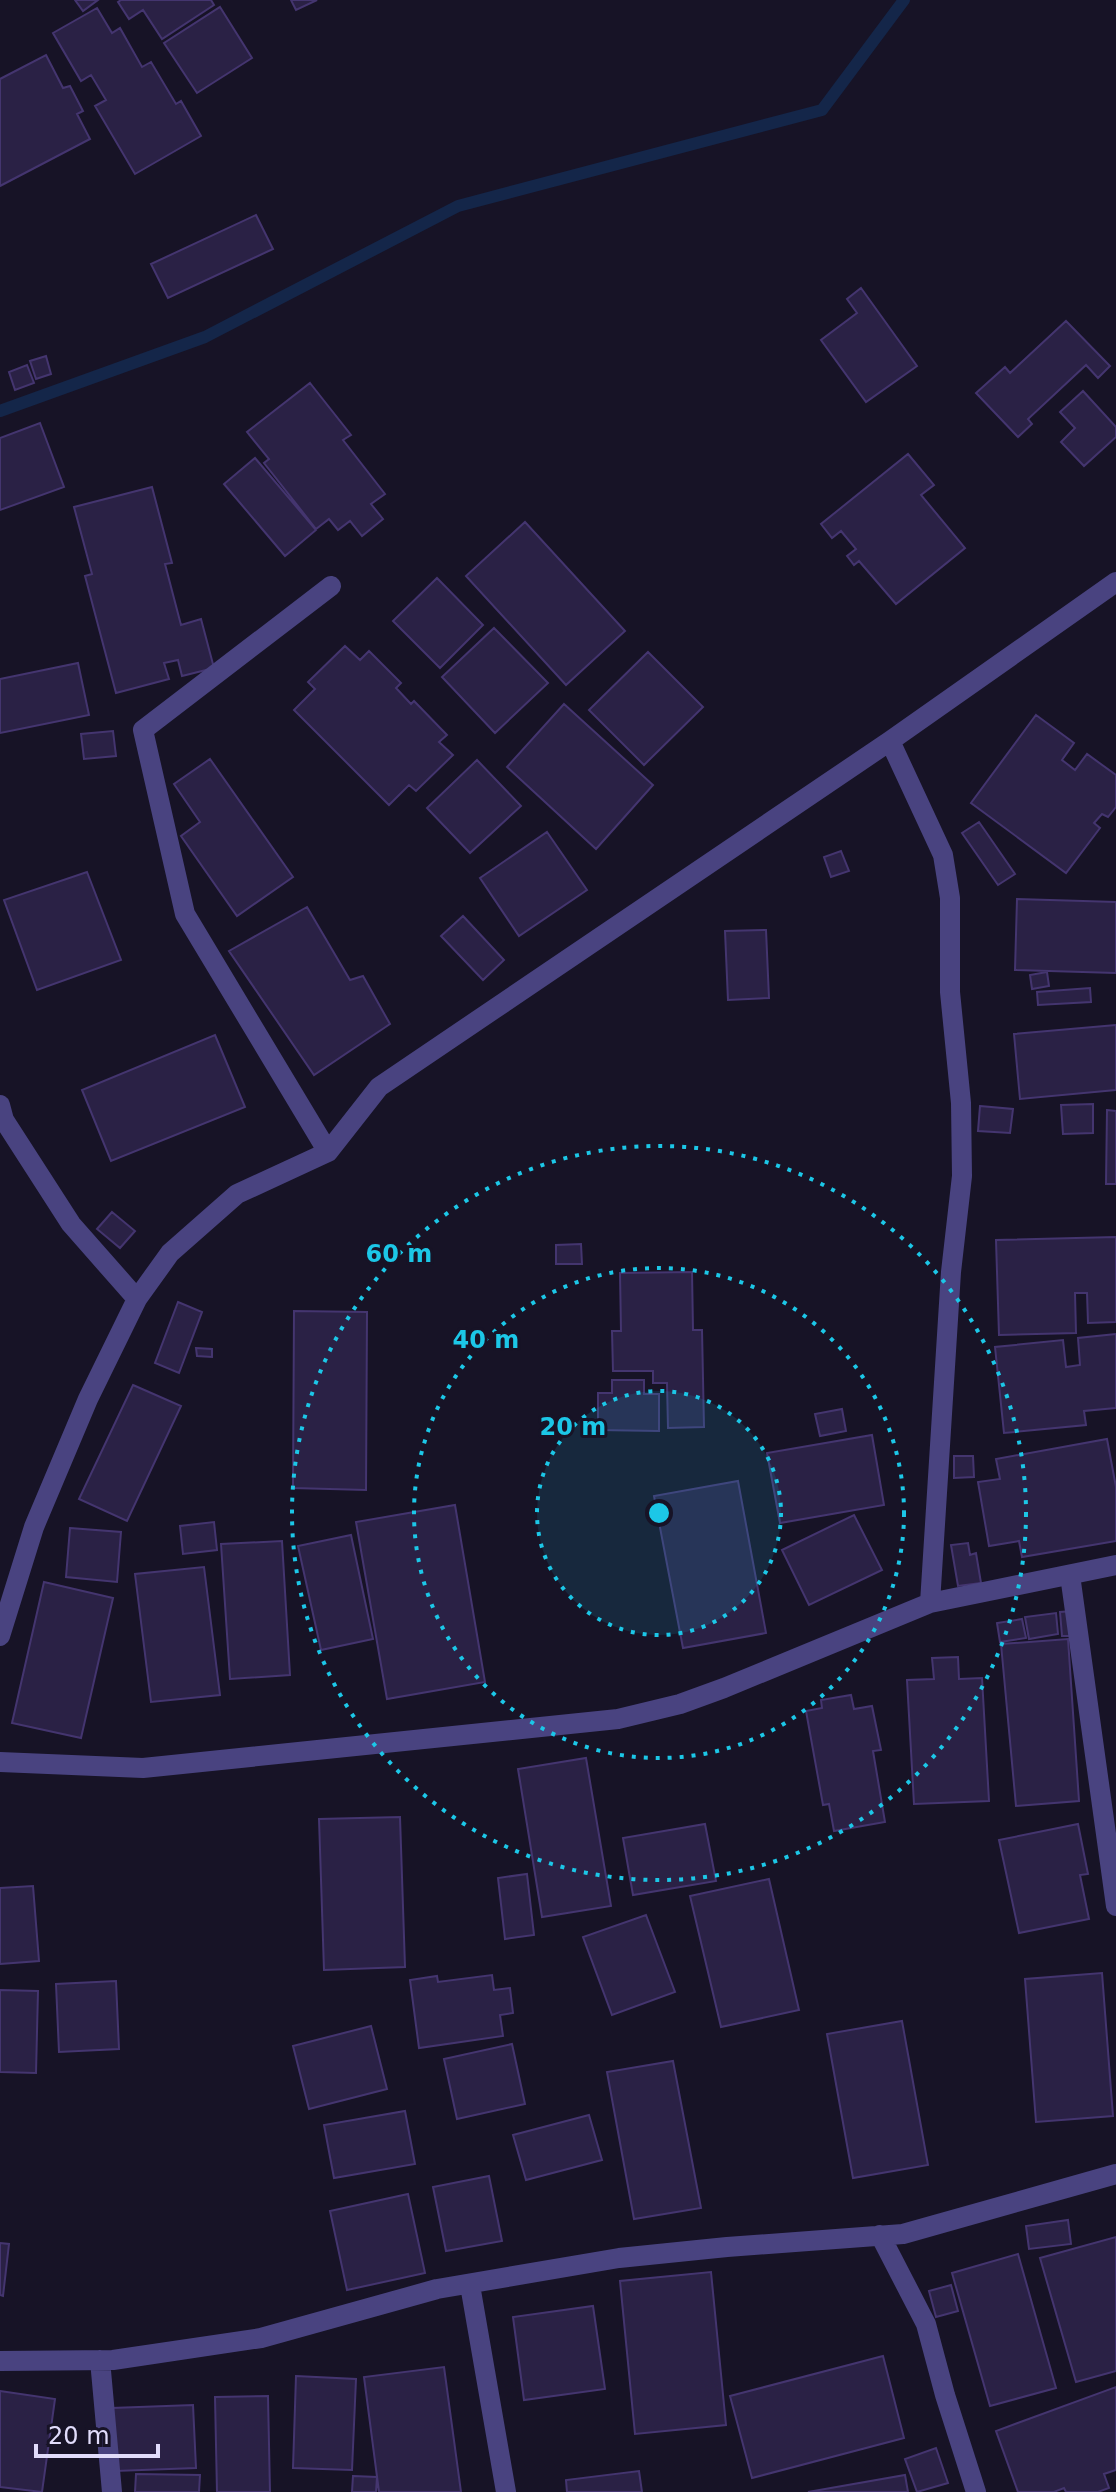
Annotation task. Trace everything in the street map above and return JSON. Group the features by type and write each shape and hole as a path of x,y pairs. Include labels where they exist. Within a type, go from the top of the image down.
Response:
{"street":[{"path":"0,1636 34,1527 88,1399 137,1299 170,1253 237,1194 328,1152 379,1087 890,741 1116,582"},
{"path":"328,1152 185,914 143,730 331,586"},
{"path":"890,741 943,855 950,898 950,992 961,1103 962,1176 951,1272 930,1603"},
{"path":"0,1105 4,1120 71,1224 137,1299"},
{"path":"0,1762 143,1768 618,1719 680,1704 724,1688 930,1603 1116,1565"},
{"path":"1070,1575 1116,1906"},
{"path":"0,2361 100,2360 261,2338 437,2289 619,2258 903,2234 1116,2174"},
{"path":"880,2235 926,2324 976,2492"},
{"path":"470,2285 506,2492"},
{"path":"100,2360 112,2492"}],"building":[{"path":"75,0 98,0 83,11"},
{"path":"211,0 214,5 162,39 143,10 129,19 118,2"},
{"path":"291,0 317,0 296,10"},
{"path":"220,7 252,58 197,93 164,43"},
{"path":"97,8 112,33 120,28 142,67 151,62 176,104 181,101 201,136 135,174 95,106 106,100 91,75 81,81 53,33"},
{"path":"46,55 63,88 70,86 83,111 77,114 90,139 0,186 0,79"},
{"path":"256,215 273,249 168,298 151,264"},
{"path":"861,288 917,366 866,402 821,340 857,313 847,299"},
{"path":"1066,321 1110,366 1098,378 1086,365 1028,419 1032,424 1018,437 976,393 1005,367 1010,373"},
{"path":"46,356 51,374 36,379 30,361"},
{"path":"27,365 34,383 15,390 9,372"},
{"path":"310,383 351,435 343,440 385,494 371,504 383,519 362,536 350,521 338,530 329,519 316,529 264,463 269,459 247,432"},
{"path":"1083,391 1116,427 1116,437 1084,466 1061,442 1075,428 1060,412"},
{"path":"40,423 64,487 0,510 0,438"},
{"path":"908,454 934,485 921,495 965,548 896,604 859,561 854,565 847,556 856,549 841,531 832,538 821,524"},
{"path":"255,458 316,530 285,556 224,484"},
{"path":"152,487 172,563 165,564 181,625 201,619 214,668 182,676 178,660 164,663 169,679 116,693 85,576 92,574 74,507"},
{"path":"525,522 625,631 566,685 466,576"},
{"path":"437,578 483,625 440,668 393,621"},
{"path":"494,628 548,683 495,733 442,677"},
{"path":"345,646 360,660 369,651 401,683 396,688 411,704 414,701 447,735 439,742 453,755 416,791 409,785 389,805 294,710 315,689 308,682"},
{"path":"648,652 703,707 644,765 589,710"},
{"path":"78,663 89,715 0,733 0,679"},
{"path":"564,704 653,785 596,849 507,767"},
{"path":"1036,715 1074,743 1062,760 1075,770 1087,754 1116,775 1116,807 1108,817 1102,814 1094,823 1100,828 1066,873 971,803"},
{"path":"113,731 116,756 84,759 81,734"},
{"path":"210,759 293,877 237,916 181,836 200,822 174,784"},
{"path":"477,760 521,806 470,853 427,808"},
{"path":"979,822 1015,874 998,885 962,833"},
{"path":"547,832 587,890 519,936 480,878"},
{"path":"841,851 849,871 831,877 824,857"},
{"path":"87,872 121,960 37,990 4,900"},
{"path":"1017,899 1116,902 1116,973 1015,970"},
{"path":"307,907 350,980 363,976 390,1024 314,1075 229,951"},
{"path":"463,916 504,960 483,980 441,936"},
{"path":"766,930 769,998 728,1000 725,931"},
{"path":"1047,972 1049,986 1032,989 1030,975"},
{"path":"1090,988 1091,1002 1038,1005 1037,992"},
{"path":"1116,1025 1116,1090 1020,1099 1014,1034"},
{"path":"215,1035 245,1107 111,1161 82,1090"},
{"path":"1093,1104 1093,1133 1063,1134 1061,1105"},
{"path":"980,1106 1013,1109 1010,1133 978,1131"},
{"path":"1107,1110 1116,1111 1116,1184 1106,1184"},
{"path":"112,1212 135,1231 120,1248 97,1229"},
{"path":"1116,1237 1116,1322 1088,1323 1087,1293 1075,1293 1076,1333 999,1335 996,1240"},
{"path":"581,1244 582,1264 556,1264 556,1245"},
{"path":"692,1272 693,1330 702,1330 704,1427 668,1428 667,1383 653,1383 653,1371 613,1371 612,1331 621,1331 620,1273"},
{"path":"178,1302 202,1312 179,1373 155,1363"},
{"path":"294,1311 367,1312 366,1490 293,1488"},
{"path":"1116,1334 1116,1408 1084,1411 1086,1425 1004,1433 995,1347 1063,1340 1066,1367 1080,1365 1078,1338"},
{"path":"196,1348 212,1349 212,1357 197,1356"},
{"path":"612,1380 644,1380 644,1394 659,1394 659,1431 598,1430 598,1393 612,1393"},
{"path":"133,1385 181,1406 127,1521 79,1499"},
{"path":"842,1409 846,1431 820,1436 815,1414"},
{"path":"872,1435 884,1505 780,1523 767,1453"},
{"path":"1107,1439 1116,1487 1116,1541 1022,1557 1019,1541 989,1546 978,1482 1000,1479 996,1459"},
{"path":"954,1456 973,1456 974,1477 954,1478"},
{"path":"738,1481 766,1633 683,1648 654,1496"},
{"path":"455,1505 485,1682 387,1699 356,1522"},
{"path":"854,1515 882,1570 809,1605 782,1550"},
{"path":"214,1522 217,1550 183,1554 180,1526"},
{"path":"70,1528 121,1532 117,1582 66,1577"},
{"path":"351,1535 373,1639 321,1650 298,1546"},
{"path":"282,1541 290,1675 230,1679 221,1544"},
{"path":"968,1543 970,1555 976,1553 981,1583 958,1586 951,1545"},
{"path":"204,1567 220,1695 151,1702 135,1574"},
{"path":"44,1582 113,1598 81,1738 12,1723"},
{"path":"1073,1611 1075,1636 1062,1636 1060,1612"},
{"path":"1056,1613 1058,1634 1029,1639 1025,1617"},
{"path":"1022,1619 1026,1638 1000,1642 997,1623"},
{"path":"1068,1639 1079,1801 1016,1806 1001,1644"},
{"path":"958,1657 959,1679 982,1678 989,1801 914,1804 907,1680 934,1679 932,1658"},
{"path":"851,1695 854,1709 872,1706 881,1750 873,1751 885,1822 834,1831 829,1804 823,1805 806,1711 822,1708 821,1700"},
{"path":"586,1758 611,1906 542,1917 518,1769"},
{"path":"400,1817 405,1967 324,1970 319,1819"},
{"path":"705,1824 716,1881 633,1895 623,1838"},
{"path":"1078,1824 1088,1874 1080,1875 1089,1919 1019,1933 999,1840"},
{"path":"527,1874 534,1935 505,1939 498,1878"},
{"path":"769,1879 799,2010 721,2027 690,1896"},
{"path":"33,1886 39,1961 0,1964 0,1888"},
{"path":"646,1915 675,1992 612,2015 583,1937"},
{"path":"1102,1973 1113,2116 1036,2122 1025,1979"},
{"path":"492,1975 494,1990 510,1988 513,2013 500,2015 503,2036 419,2048 410,1980 437,1976 438,1982"},
{"path":"116,1981 119,2049 59,2052 56,1984"},
{"path":"0,1990 38,1991 36,2073 0,2072"},
{"path":"902,2021 928,2165 853,2178 827,2034"},
{"path":"371,2026 387,2089 309,2109 293,2046"},
{"path":"512,2044 525,2104 457,2119 444,2059"},
{"path":"673,2061 701,2208 634,2219 607,2072"},
{"path":"405,2111 415,2164 334,2178 324,2125"},
{"path":"589,2115 602,2160 526,2180 513,2135"},
{"path":"489,2176 502,2241 446,2251 433,2187"},
{"path":"408,2194 425,2273 347,2290 330,2211"},
{"path":"1068,2220 1071,2244 1029,2249 1026,2226"},
{"path":"1116,2237 1116,2371 1076,2382 1040,2258"},
{"path":"0,2243 9,2244 3,2296 0,2295"},
{"path":"1018,2254 1056,2388 990,2406 952,2273"},
{"path":"711,2272 726,2425 635,2434 620,2281"},
{"path":"951,2285 958,2311 936,2317 929,2291"},
{"path":"593,2306 605,2389 524,2400 513,2317"},
{"path":"883,2356 904,2438 752,2478 730,2396"},
{"path":"444,2367 461,2492 379,2492 364,2377"},
{"path":"296,2376 356,2379 352,2470 293,2468"},
{"path":"1116,2387 1116,2470 1104,2474 1109,2488 1098,2492 1066,2492 1064,2488 1054,2492 1018,2492 996,2431"},
{"path":"0,2391 55,2399 42,2492 0,2487"},
{"path":"268,2396 270,2492 217,2492 215,2397"},
{"path":"193,2405 196,2468 115,2471 112,2408"},
{"path":"936,2448 948,2483 917,2492 905,2459"},
{"path":"639,2471 642,2492 567,2492 566,2480"},
{"path":"136,2474 200,2475 199,2492 135,2492"},
{"path":"905,2475 908,2492 808,2492"},
{"path":"353,2476 377,2477 376,2492 352,2492"}],"waterway":[{"path":"0,411 205,337 458,206 822,110 904,0"}]}
